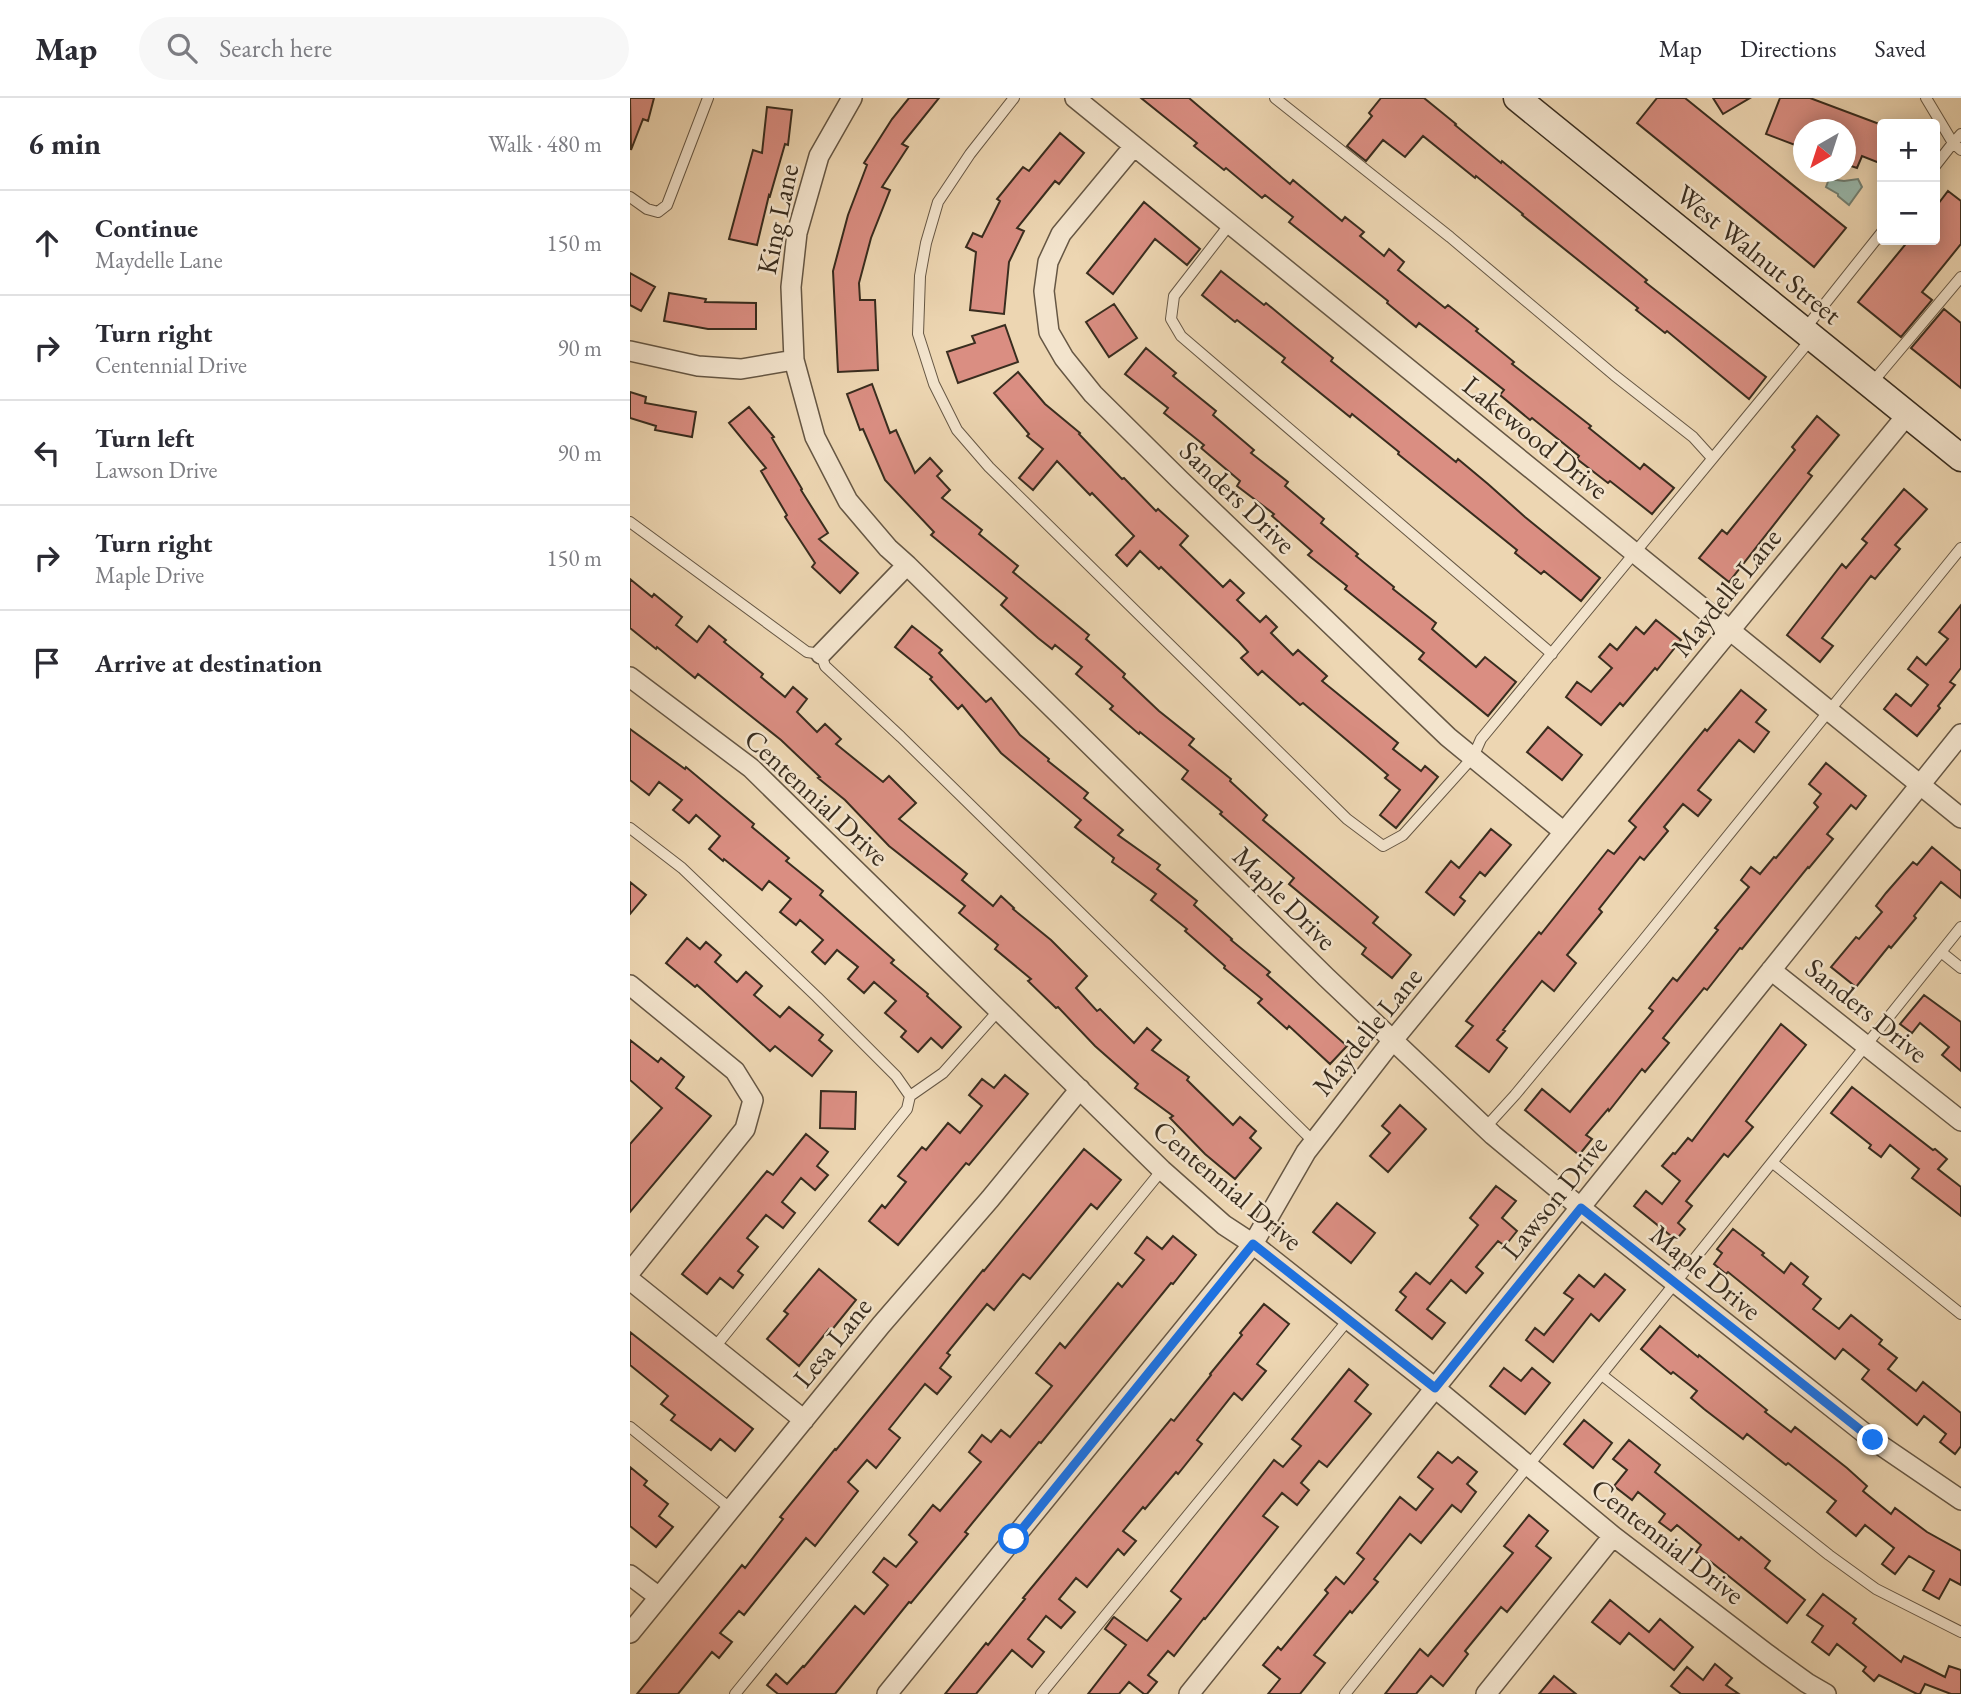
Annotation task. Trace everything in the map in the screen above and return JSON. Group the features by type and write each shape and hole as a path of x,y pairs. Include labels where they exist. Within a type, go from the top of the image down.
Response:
{"main road":[{"name":"West Walnut Street","path":"1517,98 1546,106 1808,334 1961,458"}],"street":[{"name":"King Lane","path":"794,360 791,288 797,233 819,156 852,98"},
{"name":"Lakewood Drive","path":"1075,98 1961,818"},
{"name":"Sanders Drive","path":"1134,146 1061,234 1048,262 1044,291 1049,332 1063,358 1094,394 1180,480 1448,737 1564,832"},
{"path":"630,351 698,366 741,369 794,360"},
{"name":"Maple Drive","path":"794,360 815,437 848,501 888,548 1326,977 1485,1128 1581,1208 1873,1440 1961,1500"},
{"name":"Maydelle Lane","path":"887,1694 1253,1244 1306,1152 1393,1040 1907,415"},
{"path":"821,654 907,565"},
{"name":"Centennial Drive","path":"630,677 751,768 1162,1170 1224,1226 1253,1244 1435,1388 1613,1536 1767,1654 1826,1694"},
{"name":"Lawson Drive","path":"1189,1694 1961,734"},
{"name":"Sanders Drive","path":"1771,970 1961,1121"},
{"path":"630,985 735,1071 753,1100 745,1129 630,1272"},
{"name":"Lesa Lane","path":"630,1633 881,1325 990,1199 1080,1089"},
{"path":"630,1280 804,1420"},
{"path":"1486,1694 1613,1536"},
{"path":"630,1574 659,1597"}],"lane":[{"path":"630,197 658,212 667,205 708,98"},
{"path":"1014,98 970,154 938,202 926,243 920,276 918,334 934,384 957,429 989,467 1347,819 1383,846 1403,835 1473,757 1482,739 1712,458 1877,239"},
{"path":"1275,98 1450,237 1614,375 1693,437 1712,458"},
{"path":"1926,98 1957,146"},
{"path":"1940,161 1957,146 1961,134"},
{"path":"1230,224 1174,296 1171,319 1181,336 1552,654"},
{"path":"1870,385 1961,276"},
{"path":"630,522 807,652 821,654 825,666 901,737 1314,1142"},
{"path":"1485,1128 1515,1096 1616,974 1961,548"},
{"path":"630,828 682,868 817,997 896,1076 909,1096 907,1110 715,1348"},
{"path":"1345,1694 1961,927"},
{"path":"1941,952 1961,968"},
{"path":"909,1096 943,1073 999,1010"},
{"path":"1773,1163 1961,1314"},
{"path":"735,1694 1162,1170"},
{"path":"1041,1694 1348,1320"},
{"path":"1602,1375 1876,1589 1961,1632"},
{"path":"630,1427 731,1509"}],"shaded area":[{"path":"1858,179 1862,187 1849,205 1826,187 1828,182 1856,182"}],"building":[{"path":"630,98 654,98 648,121 643,119 631,150"},
{"path":"909,98 939,98 902,144 908,147 882,187 890,190 871,238 859,283 860,300 875,300 878,370 838,372 833,271 848,215 867,165 864,163"},
{"path":"1141,98 1189,98 1290,184 1293,180 1342,221 1345,217 1364,232 1360,236 1384,256 1389,249 1404,262 1398,270 1445,308 1448,305 1478,329 1476,331 1514,362 1512,364 1591,426 1589,428 1640,469 1644,464 1674,488 1652,514 1610,481 1608,483 1577,459 1579,456 1500,395 1504,390 1419,323 1416,327 1387,303 1388,301 1289,222 1293,217 1265,195 1262,198 1226,168 1224,170 1194,146 1197,143"},
{"path":"1381,98 1424,98 1647,280 1645,282 1766,377 1749,399 1667,331 1665,333 1636,310 1638,308 1476,176 1475,178 1423,136 1405,157 1383,140 1366,161 1347,146 1372,116 1369,113"},
{"path":"1657,98 1685,98 1846,228 1814,267 1637,123"},
{"path":"1713,98 1750,98 1723,114"},
{"path":"1780,98 1810,98 1877,123 1877,162 1862,156 1856,168 1856,119 1793,119 1793,144 1766,134"},
{"path":"767,107 792,110 788,145 785,144 769,195 757,245 729,239 753,150 762,153"},
{"path":"1060,133 1084,153 1059,184 1055,181 1017,228 1024,231 1009,262 1004,314 970,310 976,252 966,247 973,233 982,237 1000,201 997,199 1023,167 1029,171"},
{"path":"1948,191 1961,201 1961,244 1922,292 1932,300 1901,337 1858,302 1905,245 1940,245 1940,201"},
{"path":"1144,202 1200,249 1187,265 1155,239 1113,294 1087,273"},
{"path":"1221,271 1264,305 1266,303 1333,358 1331,361 1456,462 1458,459 1600,578 1581,601 1544,571 1541,574 1515,553 1517,550 1398,454 1399,452 1352,414 1350,417 1282,362 1285,358 1202,295"},
{"path":"630,273 655,287 641,311 630,305"},
{"path":"669,293 706,299 705,302 756,303 756,329 708,329 664,321"},
{"path":"1114,304 1137,338 1109,357 1086,322"},
{"path":"1944,309 1961,323 1961,388 1911,348"},
{"path":"1005,325 1018,362 958,383 947,352 975,343 972,336"},
{"path":"1146,348 1176,373 1173,376 1216,411 1213,415 1254,450 1251,453 1288,482 1285,486 1324,519 1321,523 1394,587 1393,589 1436,623 1432,629 1476,667 1485,657 1516,682 1488,716 1419,659 1424,653 1308,555 1312,551 1272,516 1274,514 1237,486 1240,481 1201,448 1204,445 1164,413 1168,408 1125,374"},
{"path":"1018,372 1045,404 1080,433 1122,479 1188,536 1180,545 1223,587 1230,580 1244,593 1237,600 1260,622 1266,616 1277,627 1271,633 1293,655 1298,650 1327,676 1322,681 1398,743 1393,749 1421,771 1425,766 1438,777 1396,828 1380,815 1400,790 1385,778 1388,775 1262,671 1258,675 1241,658 1248,652 1161,567 1159,569 1140,551 1127,566 1116,555 1134,536 1092,493 1090,495 1057,461 1033,490 1019,478 1043,449 1027,436 1029,434 994,393"},
{"path":"872,384 890,433 896,430 915,473 930,458 942,471 937,476 950,490 942,498 982,530 979,534 1018,566 1013,572 1089,635 1086,639 1125,674 1123,677 1194,739 1189,745 1231,779 1230,781 1267,815 1263,820 1378,917 1373,923 1411,955 1392,978 1362,954 1366,948 1289,884 1294,878 1182,779 1188,771 1110,709 1113,706 1076,674 1082,667 1055,645 1052,649 1038,638 1001,605 1007,598 931,535 934,532 885,480 863,429 860,430 847,394"},
{"path":"630,392 646,397 645,403 696,412 692,437 655,430 656,426 630,418"},
{"path":"749,407 774,437 772,438 801,490 828,533 819,539 858,573 840,593 812,567 815,563 785,517 787,515 761,471 766,468 729,423"},
{"path":"1817,416 1839,435 1808,473 1812,476 1729,582 1699,558 1722,530 1727,534 1795,450 1792,447"},
{"path":"1904,489 1927,509 1895,545 1900,549 1875,579 1871,576 1822,638 1833,646 1820,662 1787,635 1842,564 1846,568 1867,543 1862,539"},
{"path":"630,579 682,617 676,625 697,642 709,626 785,697 793,687 807,699 797,712 817,732 825,724 841,739 836,744 883,782 889,776 916,803 899,819 967,874 962,880 993,906 1001,896 1087,976 1076,988 1097,1011 1100,1009 1134,1043 1147,1028 1161,1040 1152,1050 1189,1077 1187,1080 1233,1125 1240,1117 1256,1131 1250,1138 1261,1148 1235,1179 1205,1154 1170,1118 1173,1116 1135,1088 1138,1084 1028,981 1031,979 995,949 998,945 959,913 965,906 889,846 781,740 698,674 695,678 630,628"},
{"path":"1961,605 1961,668 1950,682 1955,685 1917,736 1884,709 1896,694 1911,706 1928,685 1908,669 1917,657 1926,665 1948,639 1939,632"},
{"path":"1656,620 1681,640 1657,670 1655,668 1623,706 1620,703 1601,725 1566,697 1577,682 1591,692 1612,668 1599,657 1610,644 1617,650 1636,627 1644,634"},
{"path":"912,626 942,650 939,653 986,702 991,698 1020,735 1088,793 1084,798 1123,830 1118,835 1160,865 1157,869 1197,901 1194,905 1270,972 1267,975 1347,1046 1330,1064 1289,1026 1287,1029 1258,1003 1262,999 1224,968 1225,966 1185,931 1187,929 1151,900 1156,894 1112,862 1114,858 1075,827 1081,820 1001,753 962,705 958,709 930,679 932,677 895,647"},
{"path":"1741,690 1766,710 1756,722 1769,732 1754,752 1739,740 1698,790 1711,800 1698,816 1683,804 1664,827 1668,831 1644,860 1640,857 1599,909 1602,912 1567,955 1576,963 1554,991 1542,981 1503,1030 1505,1031 1497,1040 1507,1048 1489,1072 1456,1046 1473,1026 1466,1021 1539,932 1541,934 1608,850 1614,854 1636,827 1629,821"},
{"path":"1548,727 1582,755 1562,780 1527,752"},
{"path":"630,729 685,769 686,767 754,824 752,827 789,858 786,861 823,891 820,895 894,960 891,963 961,1027 942,1048 931,1038 918,1052 901,1037 906,1031 885,1013 896,1001 874,982 864,993 848,979 858,967 837,950 825,964 812,952 823,940 800,920 796,925 780,912 791,899 769,881 762,890 709,849 720,836 696,815 689,823 673,810 682,800 659,782 649,795 630,780"},
{"path":"1826,763 1866,796 1856,809 1851,805 1827,834 1833,839 1707,990 1704,988 1663,1038 1669,1043 1645,1072 1642,1069 1586,1135 1592,1139 1579,1155 1525,1110 1542,1089 1570,1112 1653,1011 1649,1008 1673,978 1677,981 1718,930 1715,928 1749,887 1741,880 1751,867 1760,874 1818,807 1814,803 1821,794 1809,784"},
{"path":"1491,829 1511,845 1485,876 1480,872 1460,897 1465,901 1454,915 1426,892 1451,861 1459,868"},
{"path":"1932,847 1961,871 1961,898 1941,882 1914,916 1916,918 1856,987 1831,967 1882,912 1876,906 1886,893 1913,862 1917,865"},
{"path":"630,882 646,895 630,914"},
{"path":"687,938 700,949 706,942 721,955 715,962 737,982 746,972 762,986 754,995 780,1017 789,1007 823,1035 819,1040 832,1051 812,1076 775,1046 770,1051 697,985 695,987 666,963"},
{"path":"1924,995 1961,1022 1961,1071 1942,1055 1949,1047 1920,1023 1912,1033 1900,1024"},
{"path":"1781,1024 1806,1045 1746,1121 1753,1127 1728,1157 1724,1154 1686,1201 1692,1206 1678,1223 1685,1229 1676,1240 1634,1206 1646,1191 1662,1204 1680,1181 1662,1166 1688,1138 1692,1141"},
{"path":"630,1040 658,1062 661,1058 684,1077 676,1088 711,1116 630,1212 630,1144 662,1108 630,1080"},
{"path":"1005,1075 1028,1094 898,1245 869,1221 882,1205 885,1208 906,1182 898,1176 922,1147 926,1150 948,1123 960,1133 982,1106 969,1095 982,1079 994,1088"},
{"path":"1852,1087 1947,1159 1938,1169 1961,1187 1961,1216 1912,1178 1919,1169 1890,1145 1881,1157 1869,1148 1871,1145 1831,1113"},
{"path":"821,1091 856,1092 855,1129 820,1128"},
{"path":"1400,1105 1426,1129 1388,1172 1370,1156 1390,1133 1382,1126"},
{"path":"806,1134 828,1152 817,1166 828,1175 815,1190 801,1178 782,1202 795,1213 783,1228 766,1215 747,1238 758,1247 738,1271 743,1275 733,1288 720,1278 707,1294 682,1274 767,1171 773,1175"},
{"path":"1084,1149 1121,1180 1097,1209 1091,1204 1030,1279 1023,1274 994,1310 987,1304 947,1353 950,1355 940,1368 951,1377 937,1394 925,1384 889,1429 900,1438 876,1468 867,1460 848,1482 858,1491 815,1546 806,1538 744,1615 739,1611 720,1633 732,1642 719,1658 712,1652 678,1694 637,1694 742,1565 745,1568 783,1519 780,1517 835,1449"},
{"path":"1496,1186 1516,1201 1502,1218 1517,1231 1505,1246 1498,1241 1476,1267 1483,1273 1466,1293 1451,1280 1427,1309 1445,1323 1432,1339 1396,1310 1406,1297 1400,1292 1416,1273 1430,1284 1478,1225 1470,1218"},
{"path":"1337,1203 1375,1233 1351,1263 1313,1232"},
{"path":"1733,1229 1784,1273 1791,1263 1808,1277 1803,1284 1821,1299 1813,1309 1839,1329 1851,1315 1882,1340 1879,1344 1897,1358 1888,1369 1916,1391 1923,1382 1961,1413 1961,1446 1955,1454 1940,1442 1946,1434 1924,1416 1917,1425 1862,1379 1869,1370 1843,1349 1835,1359 1728,1272 1726,1274 1714,1264 1722,1253 1717,1249"},
{"path":"1173,1236 1196,1255 1006,1482 965,1532 968,1534 835,1694 778,1694 767,1685 776,1674 787,1684 855,1606 864,1614 888,1585 873,1572 884,1558 896,1567 917,1542 909,1535 933,1505 940,1511 981,1462 969,1452 982,1435 991,1442 1001,1430 1010,1437 1052,1386 1036,1373 1060,1343 1065,1348 1118,1283 1122,1287 1144,1260 1135,1253 1147,1237 1162,1249"},
{"path":"819,1269 856,1300 799,1366 767,1339 788,1314 784,1311"},
{"path":"1605,1274 1625,1290 1599,1321 1591,1314 1553,1362 1526,1340 1535,1328 1544,1335 1573,1299 1564,1293 1579,1275 1594,1287"},
{"path":"1264,1304 1289,1324 1257,1364 1266,1371 1242,1400 1234,1393 1197,1440 1202,1444 1178,1474 1176,1472 1123,1531 1136,1541 1124,1555 1118,1549 1087,1587 1076,1578 1059,1599 1075,1612 1061,1628 1046,1616 1028,1639 1044,1652 1032,1667 1012,1650 976,1694 945,1694 986,1643 988,1645 1025,1599 1023,1598 1171,1419 1174,1421"},
{"path":"1660,1326 1791,1432 1795,1427 1847,1468 1867,1486 1863,1491 1891,1514 1895,1508 1927,1532 1961,1551 1961,1585 1950,1579 1939,1599 1923,1590 1934,1571 1909,1556 1895,1574 1882,1564 1894,1548 1865,1525 1856,1536 1827,1512 1836,1501 1747,1434 1743,1439 1704,1409 1691,1398 1697,1391 1641,1349"},
{"path":"630,1332 753,1429 735,1451 720,1439 711,1450 671,1420 675,1415 661,1404 668,1396 630,1365"},
{"path":"1504,1368 1521,1381 1532,1368 1550,1383 1525,1414 1490,1386"},
{"path":"1349,1369 1368,1385 1355,1401 1371,1414 1327,1467 1319,1461 1301,1483 1309,1490 1297,1505 1282,1493 1263,1516 1278,1527 1174,1656 1168,1651 1148,1675 1157,1682 1147,1694 1129,1682 1119,1694 1088,1694 1126,1645 1105,1629 1113,1618 1147,1641 1181,1599 1171,1591 1274,1460 1283,1467 1301,1446 1292,1439"},
{"path":"1584,1420 1612,1443 1593,1468 1564,1444"},
{"path":"1629,1440 1660,1465 1655,1472 1739,1540 1741,1537 1770,1561 1765,1568 1805,1600 1787,1623 1696,1552 1701,1545 1677,1525 1671,1531 1659,1522 1665,1514 1638,1492 1632,1500 1614,1486 1627,1470 1613,1459"},
{"path":"1438,1452 1452,1463 1458,1457 1477,1472 1467,1484 1476,1492 1461,1512 1452,1505 1421,1543 1410,1534 1374,1579 1378,1582 1314,1655 1325,1663 1300,1694 1268,1694 1280,1679 1263,1665 1278,1647 1281,1650 1328,1593 1325,1590 1336,1577 1344,1584 1364,1559 1357,1553 1400,1497 1416,1510 1433,1489 1418,1477"},
{"path":"630,1467 647,1481 644,1485 668,1504 659,1516 673,1527 656,1547 630,1526"},
{"path":"1529,1515 1548,1531 1536,1546 1551,1558 1507,1612 1501,1607 1465,1651 1468,1654 1443,1686 1431,1676 1416,1694 1385,1694 1420,1649 1428,1656 1513,1553 1504,1546"},
{"path":"1823,1594 1856,1619 1853,1623 1901,1662 1904,1656 1945,1677 1949,1666 1961,1670 1961,1694 1951,1694 1925,1684 1920,1694 1917,1694 1879,1675 1874,1681 1863,1671 1866,1667 1837,1644 1829,1655 1812,1642 1823,1626 1807,1615"},
{"path":"1610,1600 1649,1632 1660,1619 1693,1647 1674,1670 1629,1633 1620,1644 1592,1622"},
{"path":"1715,1664 1732,1678 1726,1685 1739,1694 1681,1694 1671,1686 1687,1667 1703,1680"},
{"path":"1554,1676 1576,1694 1539,1694"}],"route":[{"path":"1014,1539 1253,1244 1435,1388 1581,1208 1873,1440"}]}
